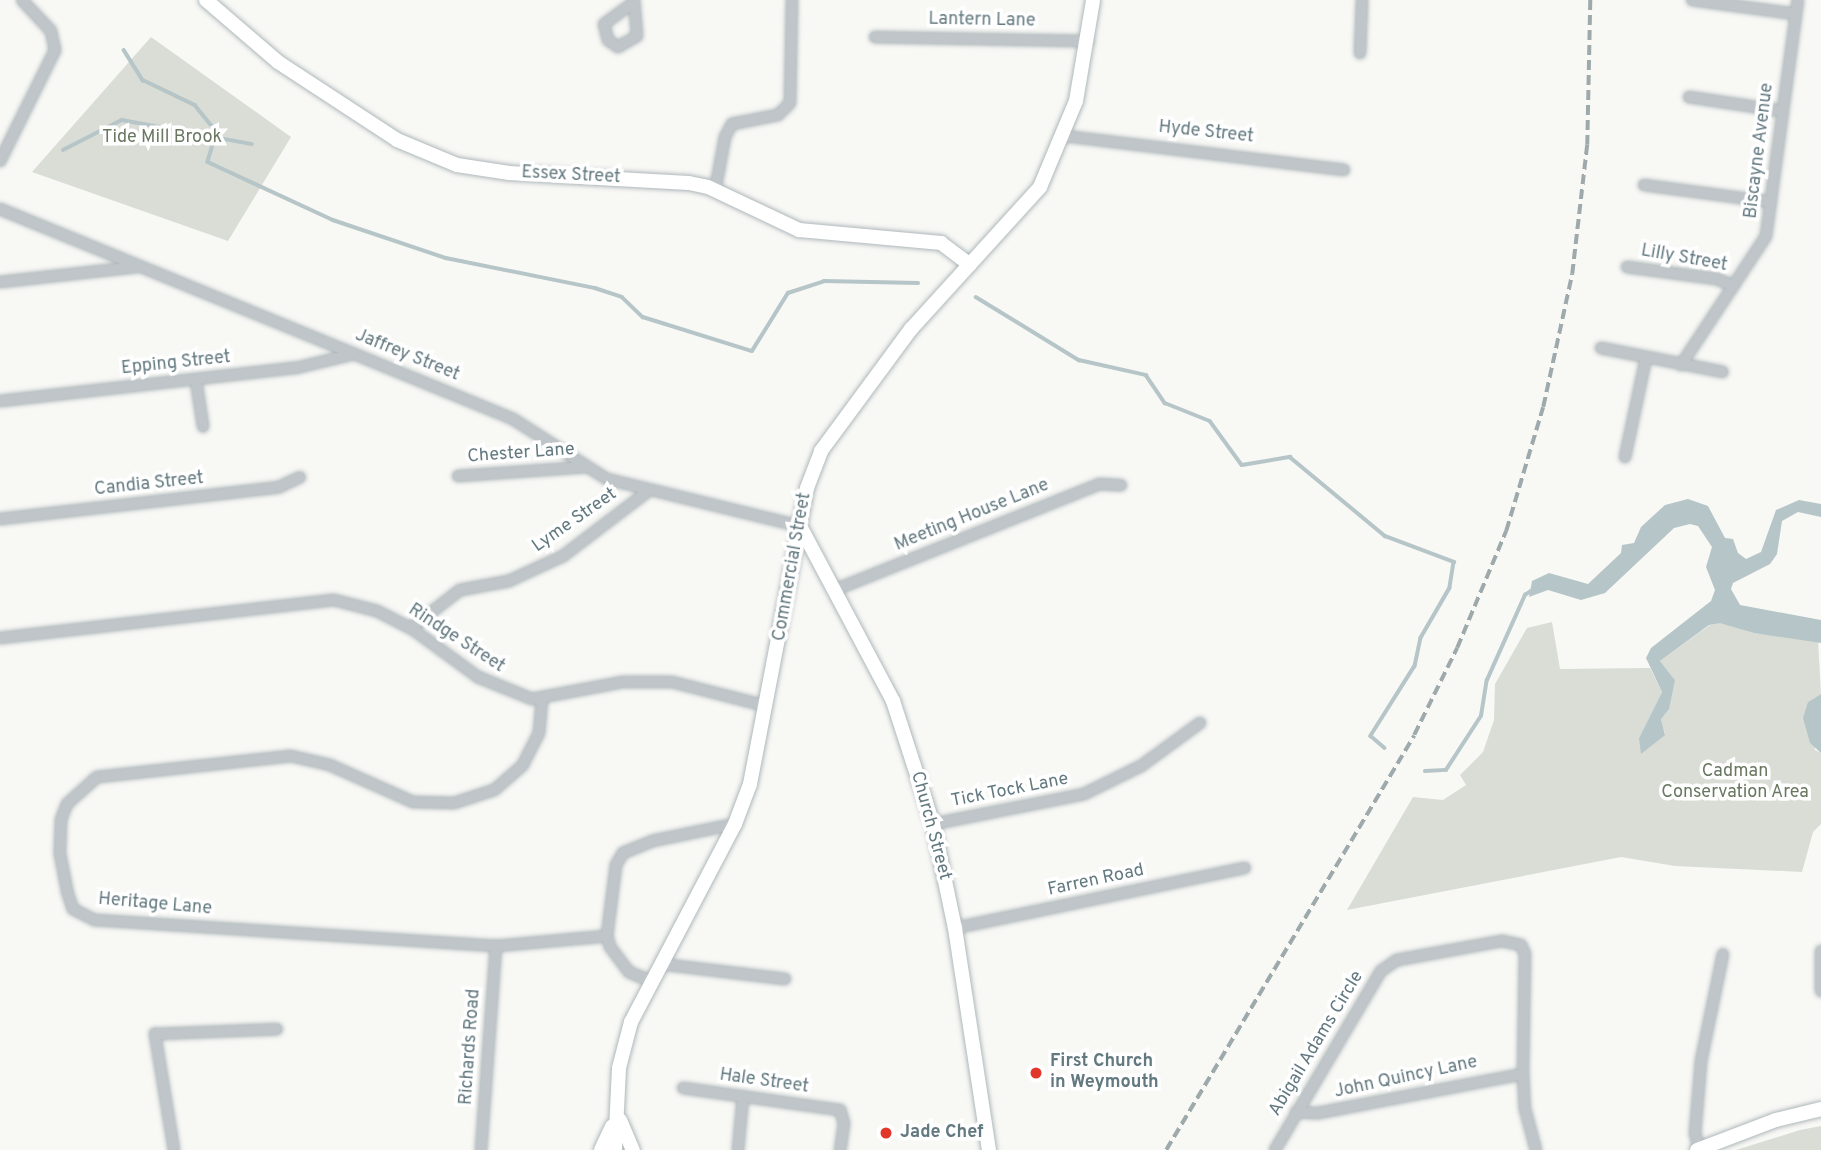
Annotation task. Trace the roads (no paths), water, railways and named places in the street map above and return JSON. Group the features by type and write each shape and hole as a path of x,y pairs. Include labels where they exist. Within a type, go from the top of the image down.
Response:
{"street":[{"path":"0,161 55,50 51,31 22,0"},
{"name":"Essex Street","path":"206,0 278,62 419,152 475,169 676,181 715,191 799,230 941,243 970,265"},
{"path":"715,191 725,137 732,124 778,115 790,103 792,0"},
{"name":"Commercial Street","path":"615,1150 619,1068 631,1022 735,824 750,784 807,488 821,451 881,366 1040,187 1064,136 1088,41 1093,0"},
{"path":"1360,53 1363,0"},
{"path":"1692,0 1796,14"},
{"name":"Biscayne Avenue","path":"1681,365 1764,241 1797,0"},
{"name":"Lantern Lane","path":"875,37 1088,41"},
{"path":"1689,97 1782,111"},
{"name":"Hyde Street","path":"1064,136 1344,170"},
{"path":"1644,185 1771,202"},
{"name":"Jaffrey Street","path":"0,209 513,419 587,467 647,492 800,526"},
{"path":"0,282 138,266"},
{"name":"Lilly Street","path":"1627,267 1717,279 1734,286"},
{"path":"1601,348 1723,372"},
{"name":"Epping Street","path":"0,401 325,364 354,354"},
{"path":"1625,457 1646,358"},
{"path":"196,380 203,426"},
{"name":"Chester Lane","path":"458,476 587,467"},
{"name":"Candia Street","path":"0,519 279,487 300,477"},
{"name":"Meeting House Lane","path":"837,589 1099,484 1121,485"},
{"name":"Lyme Street","path":"411,628 460,590 509,580 563,556 647,492"},
{"name":"Church Street","path":"800,526 837,589 893,701 933,824 955,928 989,1150"},
{"name":"Rindge Street","path":"0,638 334,600 357,603 411,628 487,682 542,699 624,682 672,682 766,706"},
{"name":"Heritage Lane","path":"542,699 539,733 523,765 506,782 469,801 413,802 330,765 291,756 97,777 67,804 61,820 60,854 67,891 73,909 95,920 496,946 607,936"},
{"name":"Tick Tock Lane","path":"933,824 1084,794 1141,766 1200,723"},
{"path":"651,981 619,962 607,936 616,865 623,853 661,838 735,824"},
{"name":"Farren Road","path":"955,928 1245,868"},
{"name":"Abigail Adams Circle","path":"1275,1150 1381,971 1397,960 1502,941 1521,945 1525,954 1523,1074 1525,1109 1536,1150"},
{"name":"Richards Road","path":"481,1150 496,946"},
{"path":"1821,951 1821,991"},
{"path":"1723,954 1701,1062 1695,1133 1698,1149 1776,1120 1821,1109"},
{"path":"660,964 785,979"},
{"path":"174,1150 155,1034 277,1029"},
{"name":"John Quincy Lane","path":"1296,1112 1318,1114 1523,1074"},
{"name":"Hale Street","path":"683,1088 840,1110 844,1123 840,1150"},
{"path":"738,1150 743,1096"},
{"path":"601,1150 617,1115"},
{"path":"617,1115 633,1150"}],"waterway":[{"path":"124,50 143,80 195,105 217,132 208,162 333,220 446,258 595,288 622,297 643,317 752,351 788,293 824,281 918,283"},
{"name":"Tide Mill Brook","path":"63,150 122,120 252,144"},
{"path":"976,297 1079,360 1146,375 1165,403 1210,421 1242,465 1290,457 1385,536 1454,562 1450,588 1421,638 1415,666 1371,736 1385,748"},
{"path":"1425,771 1446,770 1481,716 1487,680 1525,595 1534,589"}],"railway":[{"path":"1166,1150 1414,735 1457,648 1506,531 1543,407 1572,274 1587,145 1590,0"}],"place":[{"name":"First Church in Weymouth","path":"1036,1073"},
{"name":"Jade Chef","path":"886,1133"}],"park label":[{"name":"Cadman Conservation Area","path":"1735,783"}]}
